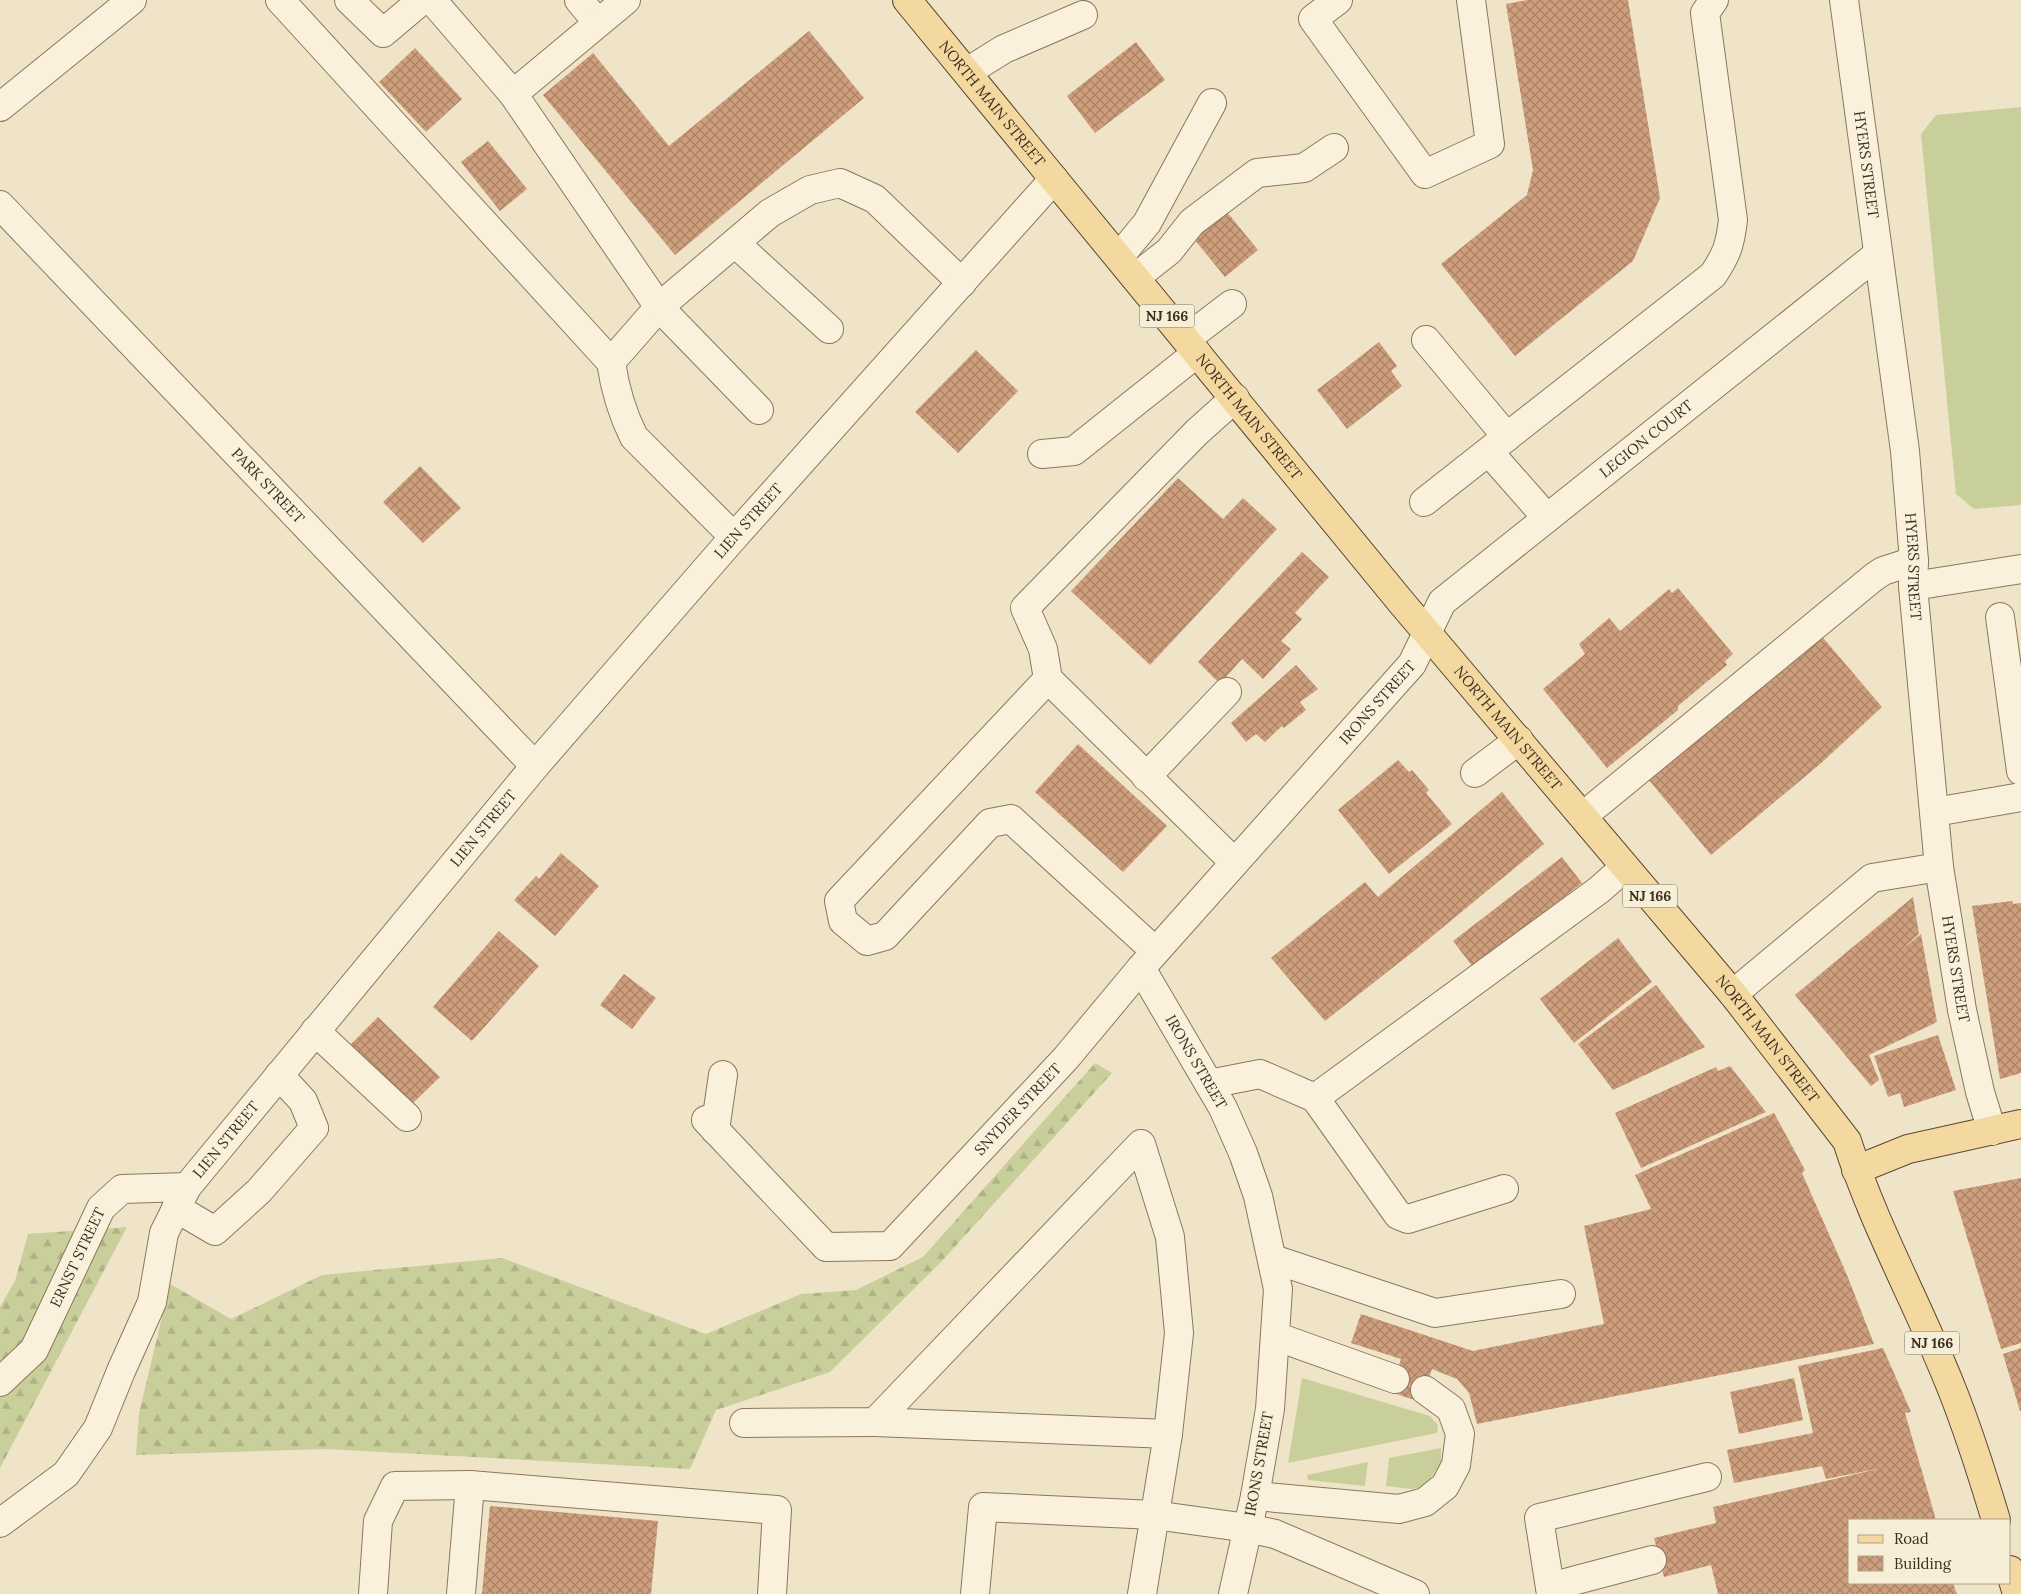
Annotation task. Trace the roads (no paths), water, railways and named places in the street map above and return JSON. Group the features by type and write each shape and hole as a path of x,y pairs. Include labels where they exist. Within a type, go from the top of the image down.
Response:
{"main road":[{"name":"NORTH MAIN STREET","path":"907,0 1427,632 1733,994 1847,1141 1856,1170 1951,1387 1996,1519"},
{"path":"1856,1170 1908,1149 2021,1124"},
{"path":"2011,1573 2017,1594"}],"street":[{"path":"0,107 132,0"},
{"path":"280,0 611,362 615,389 624,416 634,437 734,537"},
{"path":"349,0 383,33 422,0"},
{"path":"432,0 513,94 659,308 759,410"},
{"path":"579,0 598,23"},
{"path":"513,94 626,0"},
{"path":"1338,0 1313,19 1425,174 1490,144 1471,0"},
{"path":"1424,502 1713,275 1722,260 1731,242 1733,220 1705,13 1714,0"},
{"name":"HYERS STREET","path":"1844,0 1904,451 1938,867 1962,1010 1980,1092 1992,1131"},
{"path":"967,72 1004,49 1083,15"},
{"path":"1127,267 1147,223 1212,103"},
{"path":"1127,267 1169,251 1192,222 1257,173 1304,168 1334,148"},
{"name":"LIEN STREET","path":"0,1523 66,1474 98,1428 152,1302 164,1233 182,1197 316,1031 535,766 734,537 1054,179"},
{"path":"611,362 659,308 770,213 810,190 840,183 875,199 962,283"},
{"name":"PARK STREET","path":"0,205 535,766"},
{"path":"734,244 829,330"},
{"name":"LEGION COURT","path":"1427,632 1442,602 1878,254"},
{"path":"1042,454 1074,451 1191,346 1232,304"},
{"path":"1426,340 1547,518"},
{"path":"1234,862 1048,679 1043,649 1025,608 1197,432 1235,398"},
{"path":"1582,816 1874,576 1883,571 1913,574 2021,568"},
{"path":"2000,617 2021,771"},
{"name":"IRONS STREET","path":"1234,1594 1255,1496 1270,1409 1278,1289 1258,1196 1243,1153 1148,959 1412,664 1427,632"},
{"path":"1048,679 839,900 844,921 867,942 885,936 990,823 1011,819 1148,959"},
{"path":"1146,777 1227,692"},
{"path":"1475,773 1519,740"},
{"path":"1935,812 2021,797"},
{"path":"1315,1098 1599,890 1625,867"},
{"path":"1733,994 1872,878 1938,867"},
{"name":"SNYDER STREET","path":"723,1075 710,1125 826,1247 890,1246 1066,1058 1148,959"},
{"path":"316,1031 407,1117"},
{"path":"1209,1084 1260,1074 1315,1098 1398,1215 1408,1220 1504,1189"},
{"path":"182,1197 215,1231 259,1191 314,1128 303,1101 280,1075"},
{"path":"875,1422 1141,1144 1170,1237 1180,1333 1168,1434 1142,1594"},
{"name":"ERNST STREET","path":"0,1382 34,1350 101,1208 122,1189 182,1197"},
{"path":"1272,1259 1435,1313 1561,1294"},
{"path":"1275,1336 1395,1379"},
{"path":"1255,1496 1398,1509 1425,1502 1445,1486 1456,1465 1460,1434 1452,1409 1425,1390"},
{"path":"744,1422 875,1422 1168,1434"},
{"path":"1652,1560 1550,1590 1539,1518 1707,1477"},
{"path":"373,1594 378,1521 395,1486 470,1485 777,1510 772,1594"},
{"path":"461,1594 470,1485"},
{"path":"975,1594 983,1507 1154,1515 1248,1528 1275,1534 1415,1594"}]}
